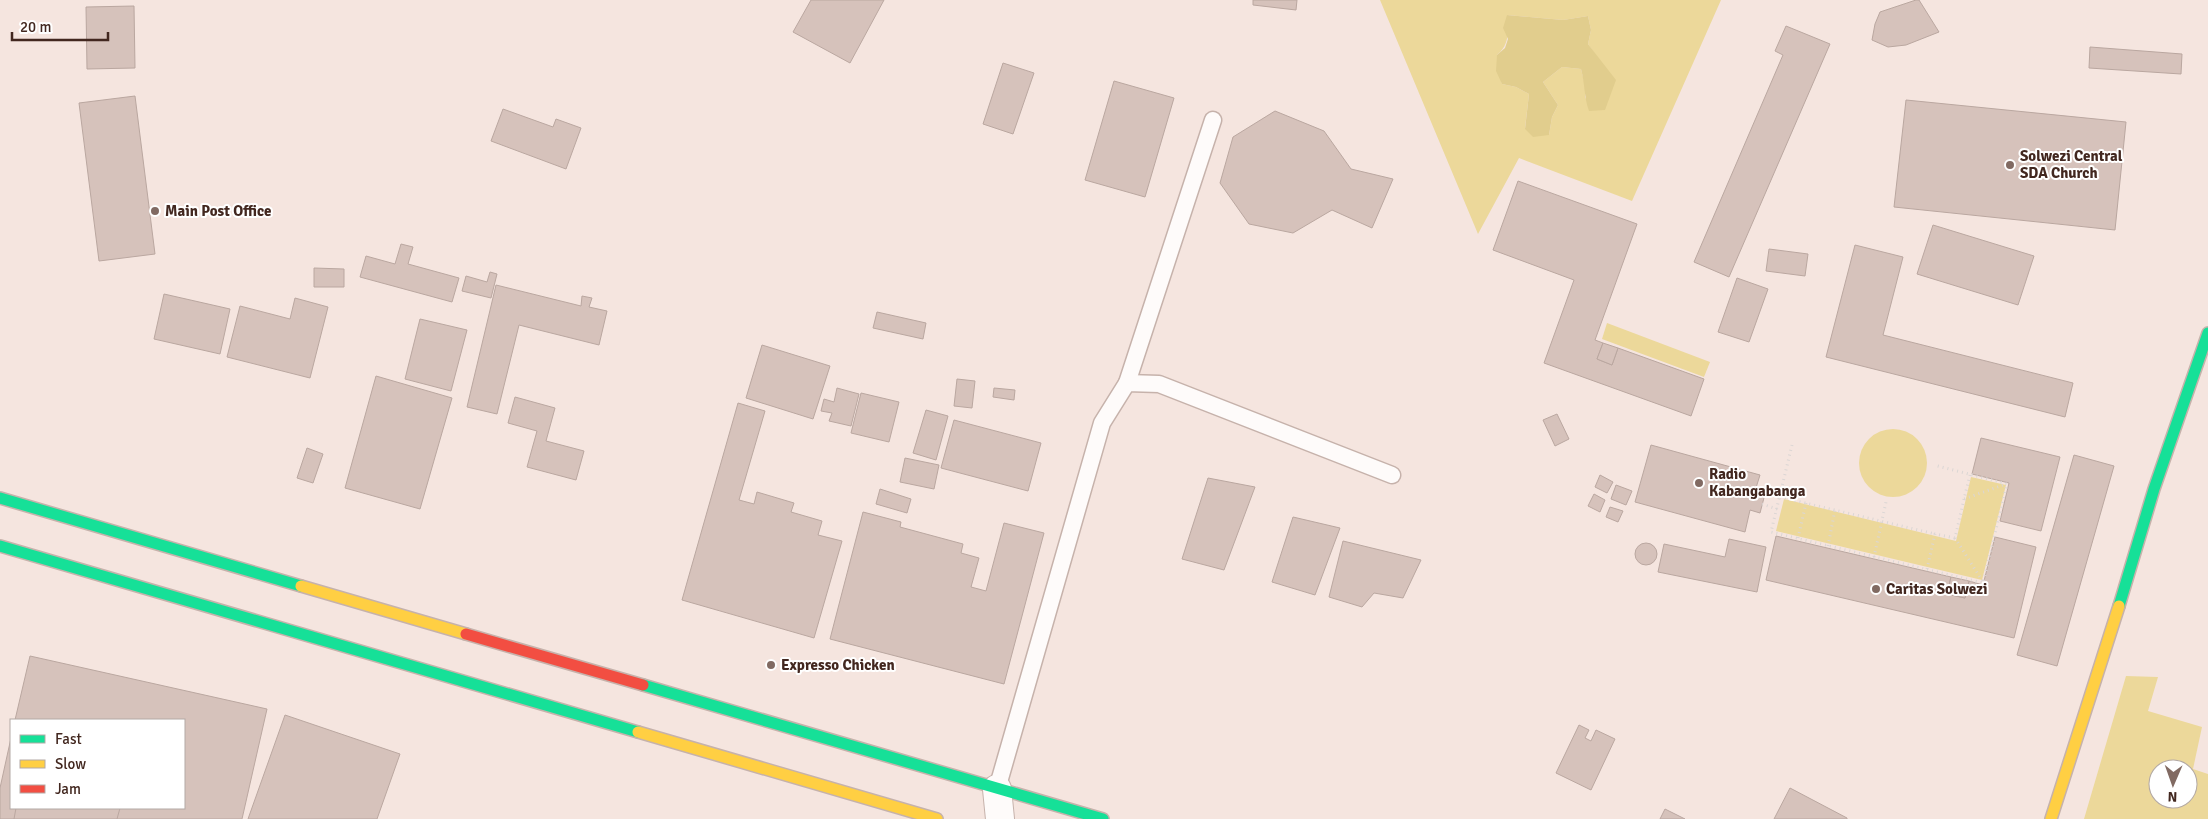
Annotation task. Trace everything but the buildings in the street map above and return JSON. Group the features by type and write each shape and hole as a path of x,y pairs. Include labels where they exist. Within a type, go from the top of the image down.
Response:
{"main road":[{"path":"2051,819 2107,647 2154,489 2208,333"},
{"path":"0,498 997,790 1103,819"},
{"path":"0,546 937,819"}],"street":[{"path":"997,790 1000,819"}],"lane":[{"path":"997,790 1102,423 1127,383 1214,120"},
{"path":"1127,383 1159,384 1392,474"}],"path":[{"path":"1792,445 1771,532 1983,583"},
{"path":"1934,465 2007,484"},
{"path":"1970,474 1955,538 1983,583"},
{"path":"1964,499 2007,484"},
{"path":"1983,583 2007,484"},
{"path":"1780,497 1955,538"},
{"path":"1874,557 1886,502"},
{"path":"1798,538 1806,503"},
{"path":"1762,504 1777,509"},
{"path":"1828,546 1835,510"},
{"path":"1927,569 1935,534"}],"shaded area":[{"path":"1380,0 1721,0 1632,201 1519,158 1478,234","holes":["1507,15 1563,20 1588,16 1591,30 1588,44 1600,61 1585,99 1585,85 1581,69 1562,67 1543,82 1558,105 1552,117 1549,135 1525,128 1529,94 1516,87 1502,84 1497,55 1506,42 1508,32"]},
{"path":"1507,15 1563,20 1588,16 1591,30 1588,44 1616,80 1605,110 1589,111 1581,69 1562,67 1543,82 1558,105 1552,117 1549,135 1533,137 1525,129 1529,94 1516,87 1502,84 1496,71 1497,55 1505,48 1508,39 1503,28"},
{"path":"1607,323 1710,362 1704,377 1602,339"},
{"path":"1893,429 1906,432 1917,439 1924,450 1927,463 1924,476 1917,487 1906,494 1893,497 1880,494 1869,487 1862,476 1859,463 1862,450 1869,439 1880,432"},
{"path":"1971,477 2006,485 1982,580 1776,531 1784,499 1956,541"},
{"path":"2126,676 2158,677 2148,711 2202,727 2195,759 2148,759 2148,809 2198,809 2198,771 2208,774 2208,819 2084,819"}],"traffic: fast":[{"path":"2119,606 2154,489 2208,333"},
{"path":"0,498 301,586"},
{"path":"0,546 638,732"},
{"path":"643,685 1103,819"}],"traffic: slow":[{"path":"301,586 466,634"},
{"path":"2051,819 2119,606"},
{"path":"638,732 937,819"}],"traffic: jam":[{"path":"466,634 643,685"}],"place":[{"name":"Solwezi Central SDA Church","path":"2010,165"},
{"name":"Main Post Office","path":"155,211"},
{"name":"Radio Kabangabanga","path":"1699,483"},
{"name":"Caritas Solwezi","path":"1876,589"},
{"name":"Expresso Chicken","path":"771,665"}]}
